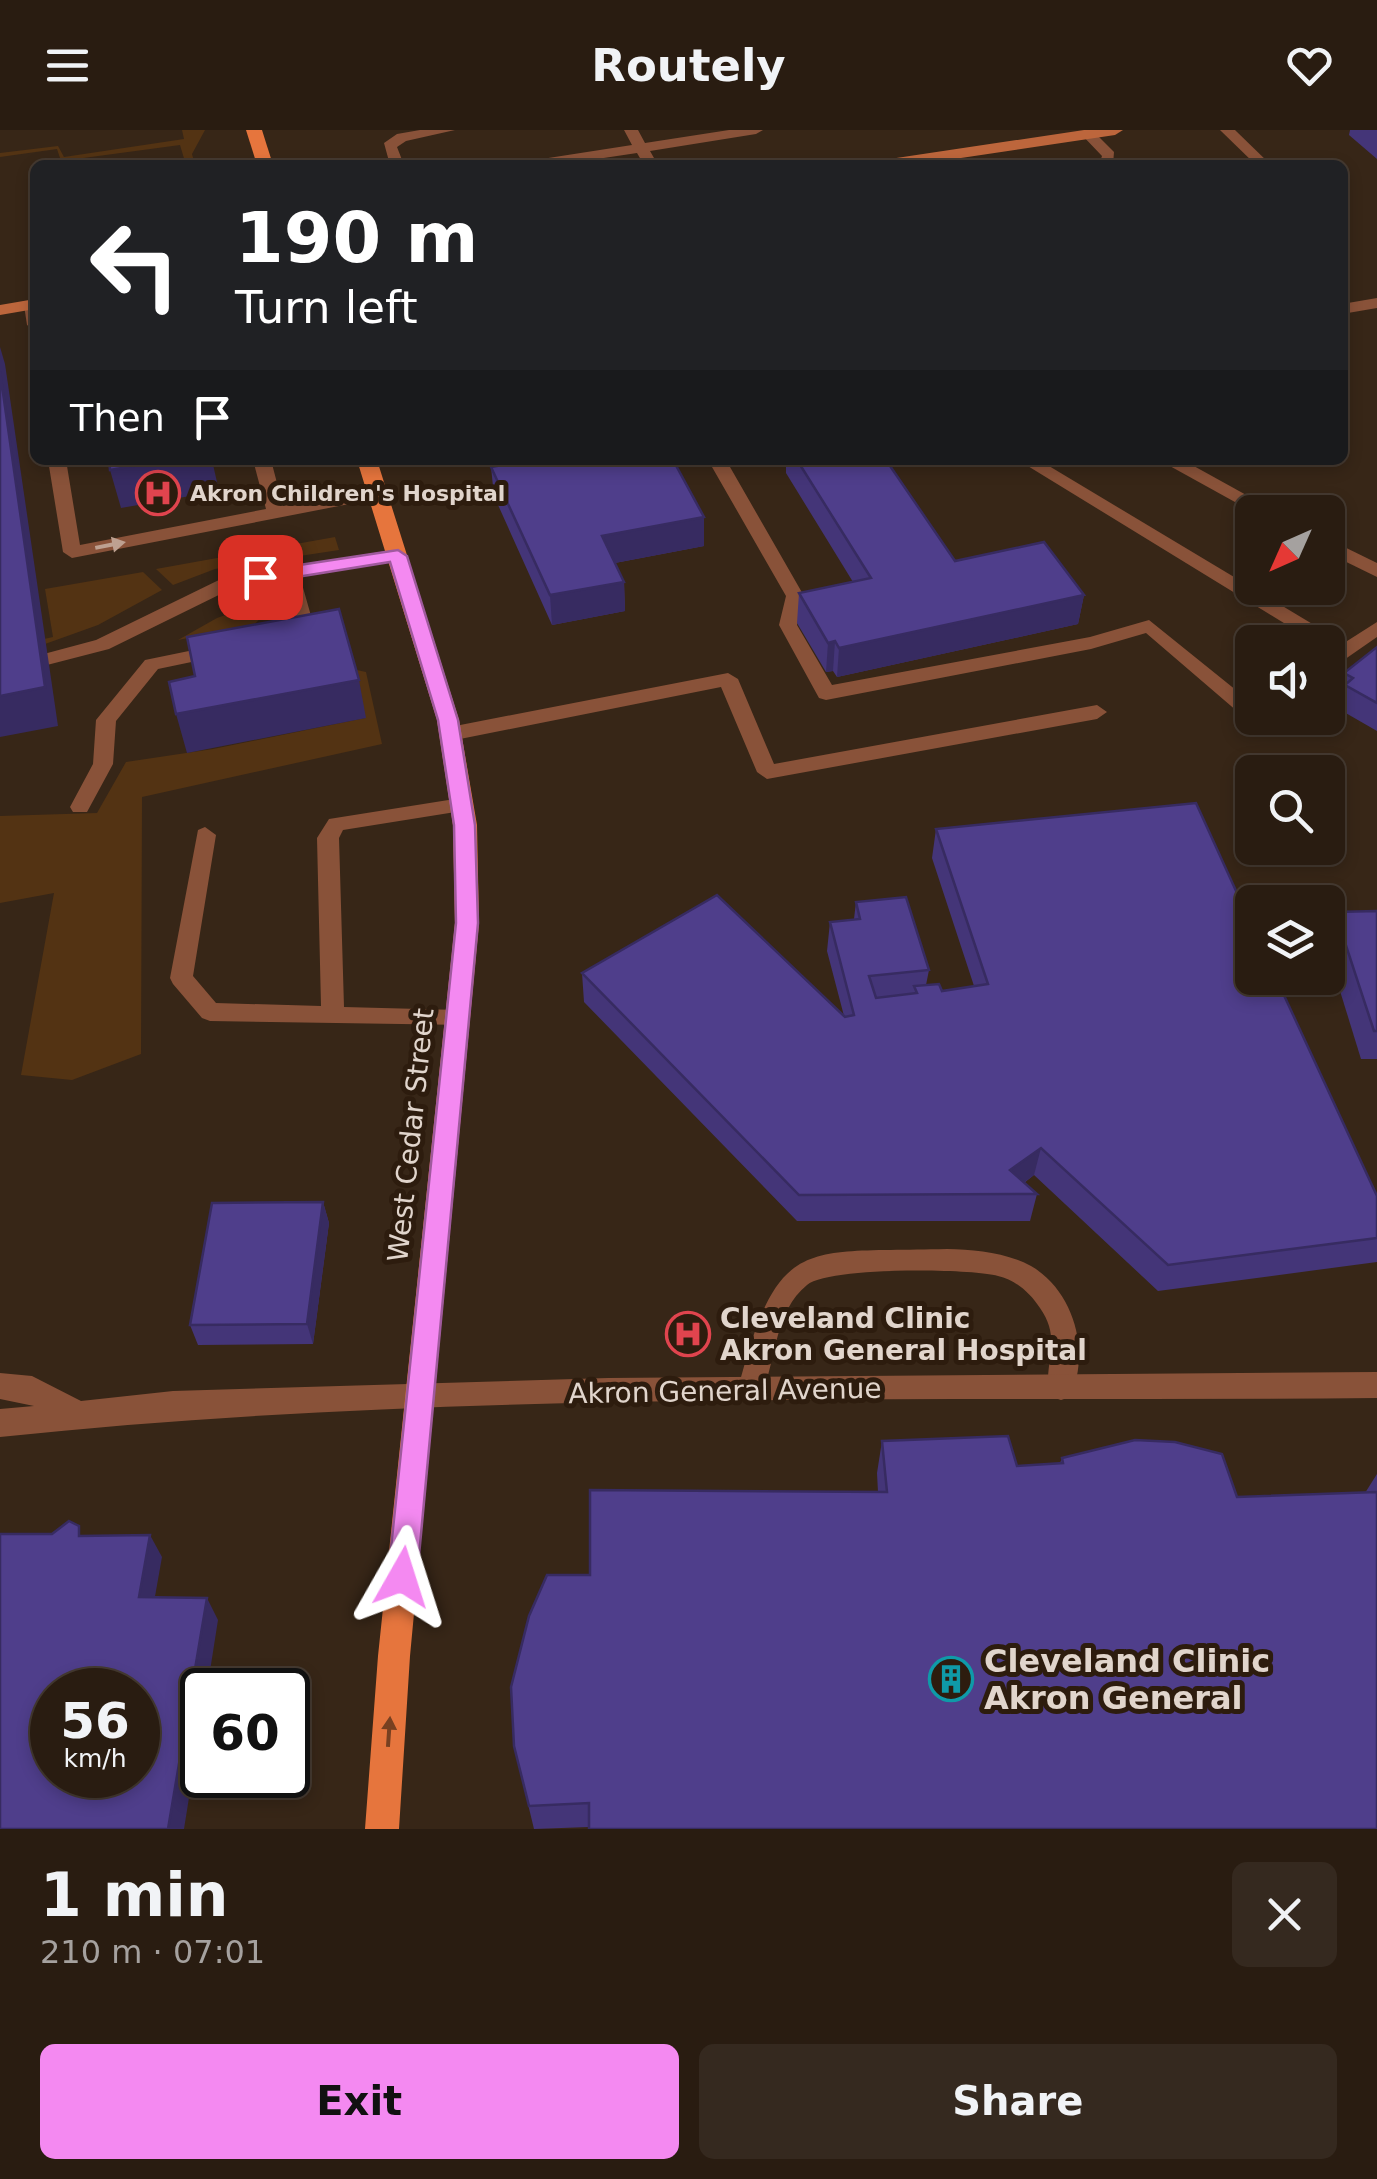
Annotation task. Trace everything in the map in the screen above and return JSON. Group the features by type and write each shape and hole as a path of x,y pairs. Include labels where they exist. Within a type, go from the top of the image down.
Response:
{"main road":[{"path":"254,130 264,160"},
{"path":"911,160 1050,135 1115,130"},
{"path":"0,310 30,305"},
{"name":"West Cedar Street","path":"369,465 450,734 461,805 467,923 382,1829"}],"street":[{"path":"1348,308 1377,303"},
{"path":"1178,465 1235,495"},
{"path":"1345,554 1377,571"},
{"name":"Akron General Avenue","path":"0,1423 173,1404 751,1389 1377,1385"},
{"path":"0,1386 32,1388 73,1412"}],"lane":[{"path":"395,160 388,146 402,137 448,130"},
{"path":"631,130 648,160"},
{"path":"558,160 756,130"},
{"path":"1227,130 1259,160"},
{"path":"1088,134 1109,155 1108,160"},
{"path":"58,465 72,552 380,493"},
{"path":"263,465 276,513"},
{"path":"719,465 795,596 788,625 826,693 1091,644 1149,626 1235,699"},
{"path":"1035,465 1300,625"},
{"path":"47,659 102,645 230,582 398,556"},
{"path":"270,641 296,636 304,623 289,572"},
{"path":"1345,652 1377,628"},
{"path":"80,806 103,764 106,720 152,664 230,648"},
{"path":"450,734 728,679 767,772 1097,712"},
{"path":"333,1014 328,838 336,824 461,805"},
{"path":"205,835 180,978 210,1012 458,1018"},
{"path":"751,1389 781,1295 800,1275 826,1264 982,1260 1020,1270 1044,1290 1066,1336 1061,1388"}],"shaded area":[{"path":"182,130 205,130 192,154 194,160 184,160 180,145 68,160 61,160 57,149 0,157 0,153 58,146 64,157 184,139"},
{"path":"335,537 339,550 215,569 173,585 156,569"},
{"path":"143,572 162,590 98,625 45,644 44,639 53,637 45,589"},
{"path":"256,604 267,611 254,625 178,640 217,618"},
{"path":"352,669 366,672 382,744 142,797 141,1054 72,1080 21,1075 54,893 0,903 0,816 97,813 126,762 365,718"}],"building":[{"path":"0,372 45,687 0,696"},
{"path":"110,465 139,465 110,470"},
{"path":"676,465 704,517 602,536 624,582 550,595 491,467"},
{"path":"800,465 889,465 955,561 1044,542 1084,595 839,648 835,641 828,643 799,593 871,578"},
{"path":"339,609 359,680 176,714 169,682 195,676 187,637"},
{"path":"1377,647 1377,703 1345,685 1353,678 1345,672"},
{"path":"1196,803 1235,889 1235,995 1284,995 1377,1196 1377,1238 1168,1265 1041,1148 1010,1170 1037,1194 799,1195 582,973 717,895 845,1017 854,1015 830,922 860,919 856,902 906,897 929,970 869,976 876,998 917,993 914,986 939,984 942,991 988,984 936,829"},
{"path":"1377,911 1377,1031 1345,943 1345,912"},
{"path":"323,1202 307,1324 190,1325 212,1203"},
{"name":"Cleveland Clinic Akron General","path":"1008,1436 1017,1466 1063,1463 1062,1458 1135,1440 1175,1442 1222,1454 1237,1497 1377,1492 1377,1829 589,1829 589,1803 529,1806 514,1746 511,1687 529,1616 547,1575 590,1575 590,1490 887,1492 882,1441"},
{"path":"69,1521 79,1526 79,1536 150,1535 139,1597 207,1598 195,1668 180,1668 180,1758 168,1829 0,1829 0,1534 52,1534"}],"place":[{"name":"Akron Children's Hospital","path":"158,493"},
{"name":"Cleveland Clinic Akron General Hospital","path":"688,1334"},
{"name":"Cleveland Clinic Akron General","path":"951,1679"}],"route":[{"path":"260,577 398,556 448,720 465,825 467,923 402,1577"}]}
